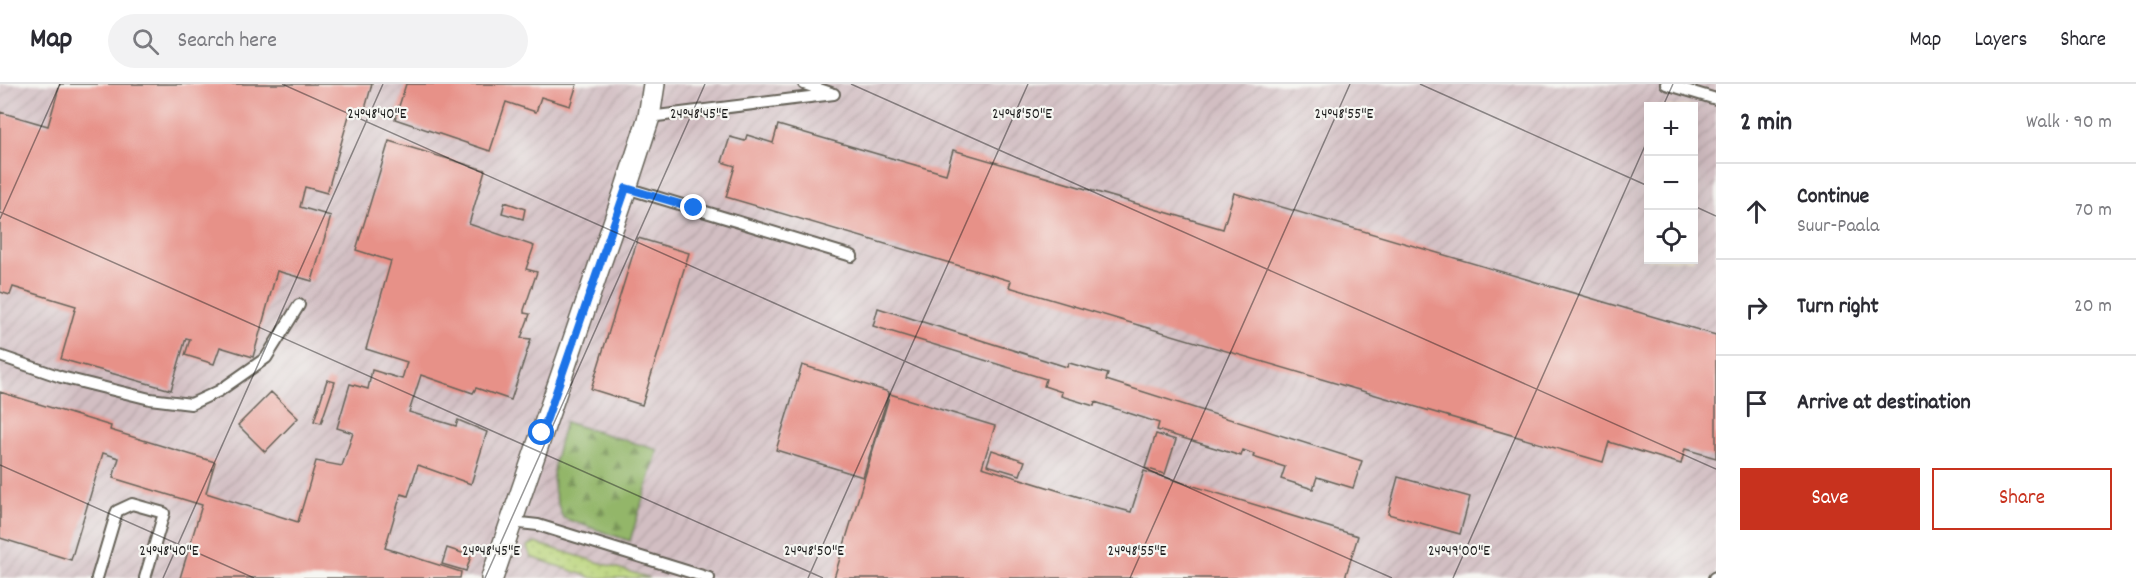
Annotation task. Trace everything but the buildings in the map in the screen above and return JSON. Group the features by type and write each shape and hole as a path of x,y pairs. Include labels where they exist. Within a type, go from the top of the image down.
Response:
{"street":[{"path":"492,578 626,188 649,117 654,84"}],"lane":[{"path":"649,117 834,94 804,84"},
{"path":"1666,84 1716,99"},
{"path":"626,188 852,256"},
{"path":"0,356 72,380 150,399 191,404 219,391 266,358 299,305"},
{"path":"98,578 117,511 132,504 164,513 145,578"},
{"path":"512,522 537,525 709,578"}],"shaded area":[{"path":"0,84 1716,84 1716,578 0,578"}],"green space":[{"path":"565,422 658,450 630,541 563,518 555,491 553,470"},
{"path":"535,543 650,578 593,578 531,557 527,546"}],"route":[{"path":"542,433 626,188 694,208"}]}
